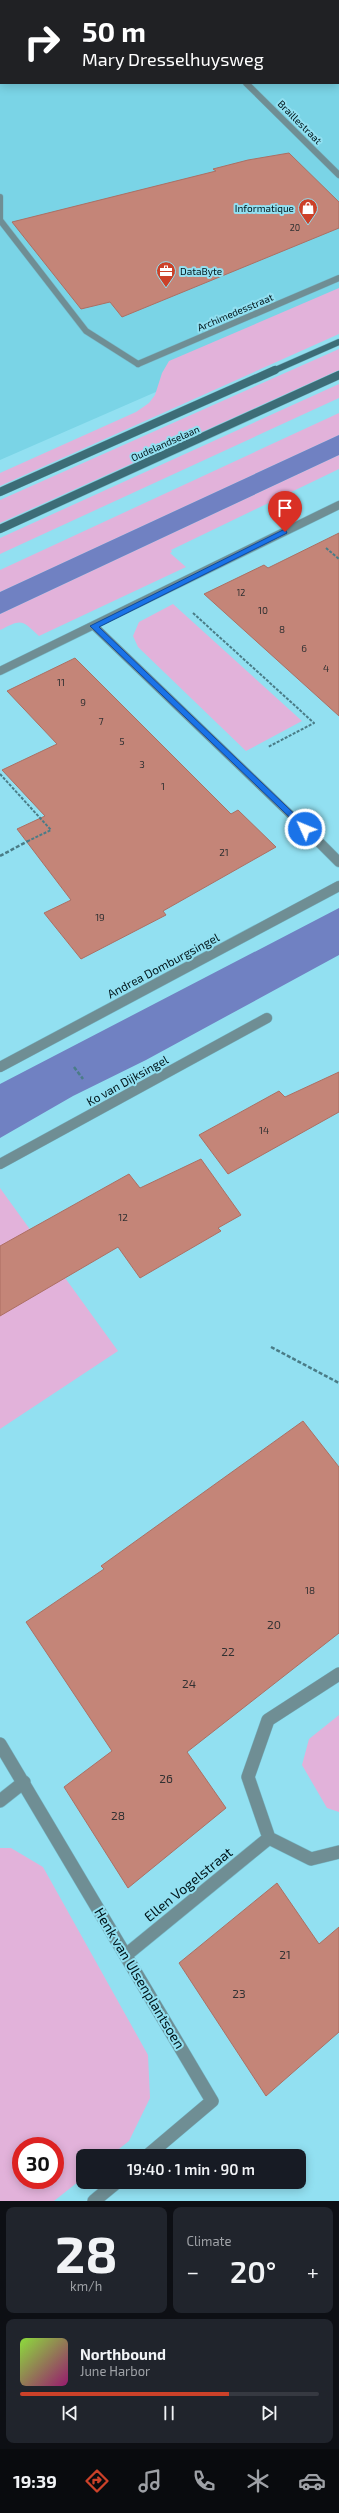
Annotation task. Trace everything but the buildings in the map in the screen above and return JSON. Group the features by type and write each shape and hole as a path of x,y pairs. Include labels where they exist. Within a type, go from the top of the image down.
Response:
{"main road":[{"name":"Oudelandselaan","path":"0,492 339,342"},
{"name":"Oudelandselaan","path":"0,529 339,375"}],"street":[{"name":"Braillestraat","path":"247,84 339,175"},
{"name":"Archimedesstraat","path":"0,197 0,220 86,331 138,364 339,278"},
{"path":"0,670 94,626 339,505"},
{"path":"94,626 339,862"},
{"name":"Andrea Domburgsingel","path":"0,1068 339,886"},
{"name":"Ko van Dijksingel","path":"0,1164 267,1018"},
{"path":"339,1674 268,1720 248,1777 270,1838 311,1859 339,1852"},
{"name":"Henk van Ulsenplantsoen","path":"0,1744 24,1782 212,2101 155,2149"},
{"path":"0,1801 24,1782"},
{"name":"Ellen Vogelstraat","path":"126,1955 270,1838"},
{"path":"94,2201 109,2189"}],"path":[{"path":"167,590 314,723 236,764"},
{"path":"0,774 51,830 0,856"},
{"path":"69,1060 87,1085"},
{"path":"271,1347 339,1383"}],"shaded area":[{"path":"0,84 339,84 339,312 0,460"},
{"path":"339,288 339,334 0,486 0,473 136,412 149,403 155,395 162,373 169,361"},
{"path":"339,349 339,370 0,523 0,500"},
{"path":"339,384 339,398 0,554 0,538"},
{"path":"339,413 339,435 0,592 0,570"},
{"path":"339,435 339,455 0,614 0,592"},
{"path":"339,455 339,469 171,550 172,552 170,553 186,567 39,636 21,622 0,630 0,614"},
{"path":"173,604 302,721 246,751 138,647 133,636 139,622"},
{"path":"339,908 339,955 146,1060 73,1096 0,1138 0,1084"},
{"path":"0,1188 118,1351 0,1429"},
{"path":"339,1715 339,1812 327,1808 302,1765 309,1739"},
{"path":"0,1848 11,1848 43,1867 148,2055 150,2098 129,2141 119,2149 76,2149 76,2184 54,2201 0,2201"}],"place":[{"name":"Informatique","path":"308,225"},
{"name":"DataByte","path":"166,288"}],"route":[{"path":"285,532 94,626 305,829"}]}
